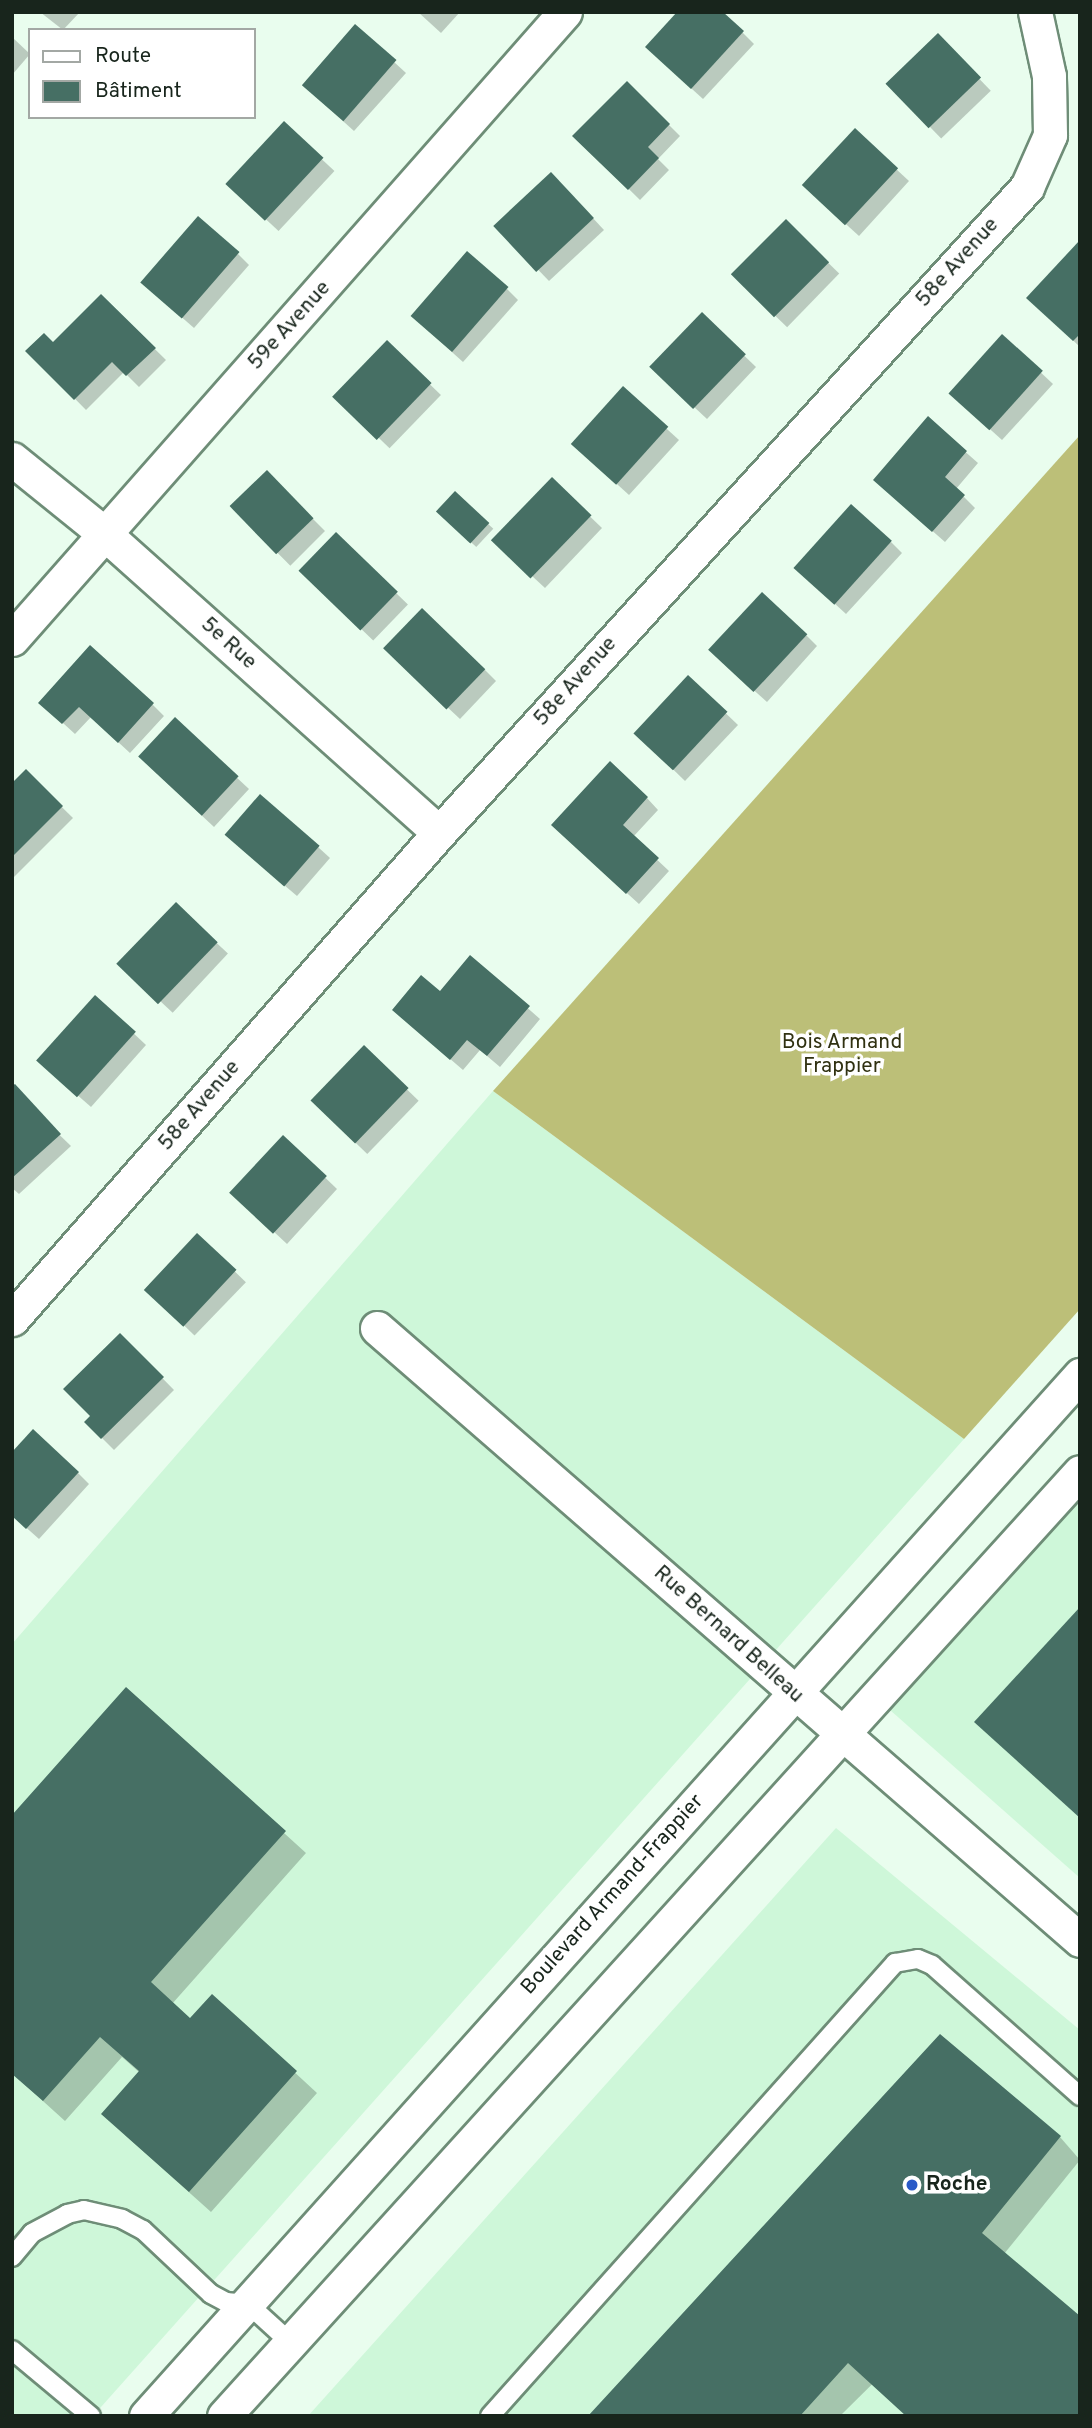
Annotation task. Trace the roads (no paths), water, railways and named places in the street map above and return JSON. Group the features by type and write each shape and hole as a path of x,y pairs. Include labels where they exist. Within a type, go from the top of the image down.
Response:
{"street":[{"name":"59e Avenue","path":"12,639 565,12"},
{"name":"58e Avenue","path":"12,1319 439,833 1027,187 1050,135 1049,76 1035,12"},
{"name":"5e Rue","path":"12,459 105,534 439,833"},
{"name":"Rue Bernard Belleau","path":"377,1328 838,1734 1080,1940"},
{"name":"Boulevard Armand-Frappier","path":"146,2416 1080,1375"},
{"path":"224,2416 292,2344 838,1734 1080,1472"}],"lane":[{"path":"490,2416 895,1963 918,1959 932,1965 1080,2096"},
{"path":"12,2257 47,2223 84,2210 102,2213 142,2230 211,2294 226,2302 248,2304 292,2344"},
{"path":"12,2350 91,2416"}],"place":[{"name":"Roche","path":"912,2185"}],"park label":[{"name":"Bois Armand Frappier","path":"842,1055"}]}
